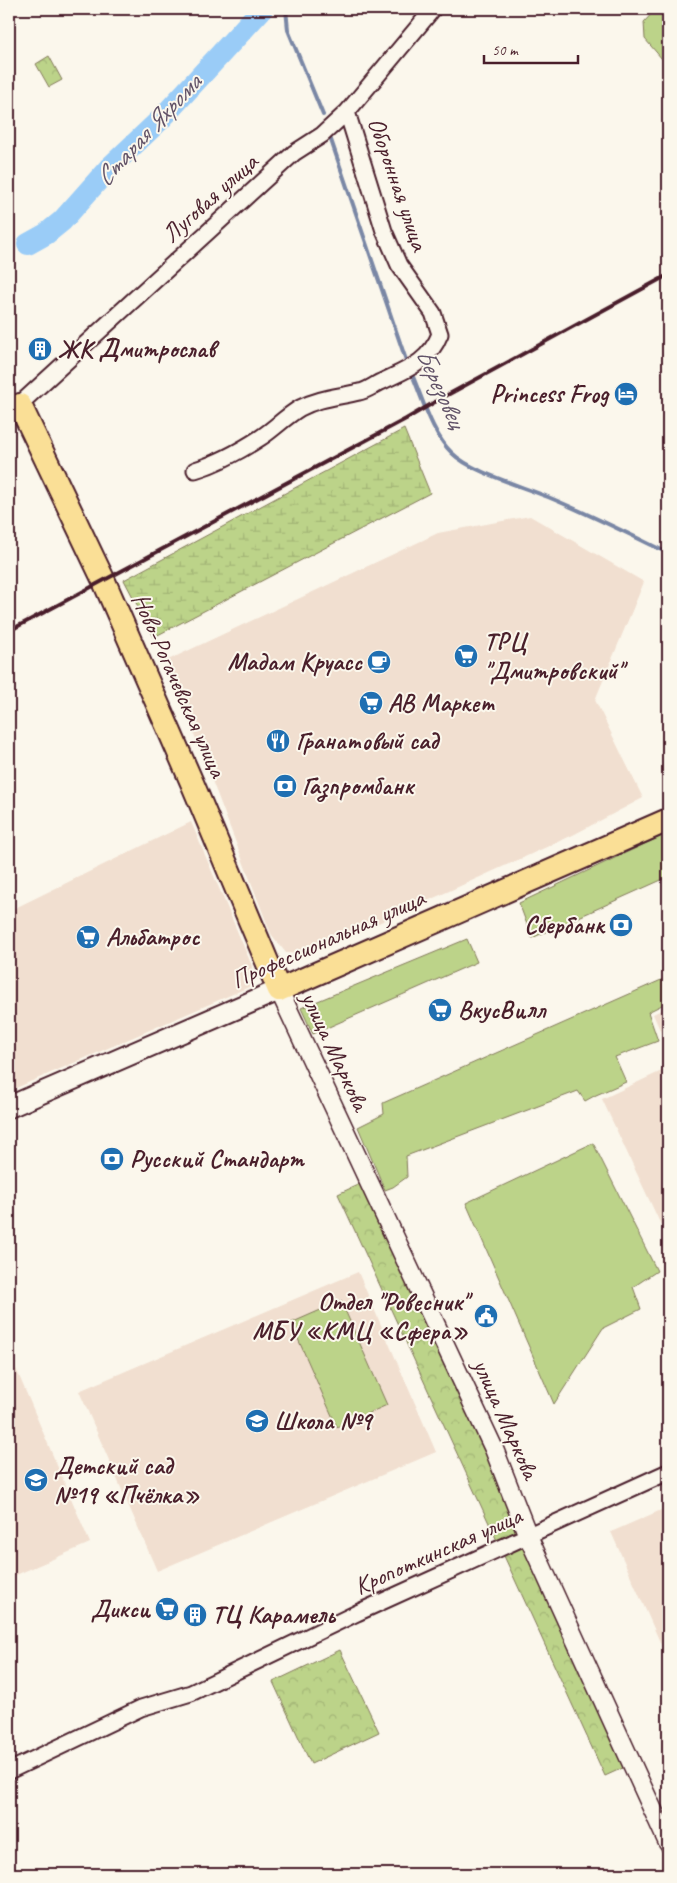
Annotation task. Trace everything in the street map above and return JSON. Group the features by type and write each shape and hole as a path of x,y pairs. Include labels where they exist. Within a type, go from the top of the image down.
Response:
{"main road":[{"name":"Ново-Рогачевская улица","path":"14,409 103,579 193,785 279,990"},
{"name":"Профессиональная улица","path":"9,1108 668,820"}],"street":[{"name":"Луговая улица","path":"14,409 294,153 322,135 347,112 433,9"},
{"name":"Оборонная улица","path":"195,470 215,464 261,437 279,422 301,408 324,398 361,392 410,369 436,346 440,334 433,313 398,265 384,231 347,112"},
{"name":"улица Маркова","path":"279,990 494,1449 528,1536 668,1843"},
{"name":"Кропоткинская улица","path":"9,1771 142,1708 191,1693 357,1613 668,1472"}],"shaded area":[{"path":"530,516 644,582 595,700 643,798 573,835 310,954 286,953 271,934 166,661 438,533"},
{"path":"191,822 252,966 249,987 9,1091 9,911"},
{"path":"668,1007 668,1048 653,1014"},
{"path":"668,1068 668,1222 661,1225 602,1099"},
{"name":"Школа №9","path":"358,1272 436,1452 157,1571 79,1391"},
{"name":"Детский сад №19 «Пчёлка»","path":"9,1352 90,1543 9,1578"},
{"path":"668,1507 668,1660 611,1532"}],"green space":[{"path":"656,9 668,9 668,66 645,39 644,22"},
{"path":"49,56 62,80 49,87 36,64"},
{"path":"404,429 430,493 154,637 124,580"},
{"path":"668,833 668,877 532,938 519,903"},
{"path":"467,939 477,962 313,1034 301,1008"},
{"path":"668,977 668,1002 648,1012 658,1041 615,1057 626,1082 585,1101 578,1091 406,1156 407,1177 385,1190 358,1127 384,1114 383,1103"},
{"path":"593,1143 657,1271 633,1287 641,1309 603,1328 554,1404 466,1203"},
{"path":"364,1182 627,1766 605,1776 338,1194"},
{"path":"341,1301 387,1405 337,1427 291,1323"},
{"path":"340,1650 379,1732 311,1764 273,1682"}],"waterway":[{"name":"Старая Яхрома","path":"28,244 46,234 62,221 109,168 161,119 262,9"},
{"name":"Березовец","path":"286,9 288,30 323,115"},
{"name":"Березовец","path":"331,140 408,366"},
{"name":"Березовец","path":"411,372 433,426 445,445 461,460 497,478 579,510 668,553"}],"railway":[{"path":"9,631 406,419 668,275"}],"place":[{"name":"ЖК Дмитрослав","path":"40,349"},
{"name":"Princess Frog","path":"626,394"},
{"name":"ТРЦ \"Дмитровский\"","path":"466,656"},
{"name":"Мадам Круасс","path":"379,662"},
{"name":"АВ Маркет","path":"371,703"},
{"name":"Гранатовый сад","path":"278,741"},
{"name":"Газпромбанк","path":"285,786"},
{"name":"Сбербанк","path":"621,925"},
{"name":"Альбатрос","path":"88,937"},
{"name":"ВкусВилл","path":"440,1010"},
{"name":"Русский Стандарт","path":"112,1159"},
{"name":"Отдел \"Ровесник\" МБУ «КМЦ «Сфера»","path":"486,1316"},
{"name":"Школа №9","path":"257,1421"},
{"name":"Детский сад №19 «Пчёлка»","path":"36,1480"},
{"name":"Дикси","path":"167,1609"},
{"name":"ТЦ Карамель","path":"195,1615"}]}
